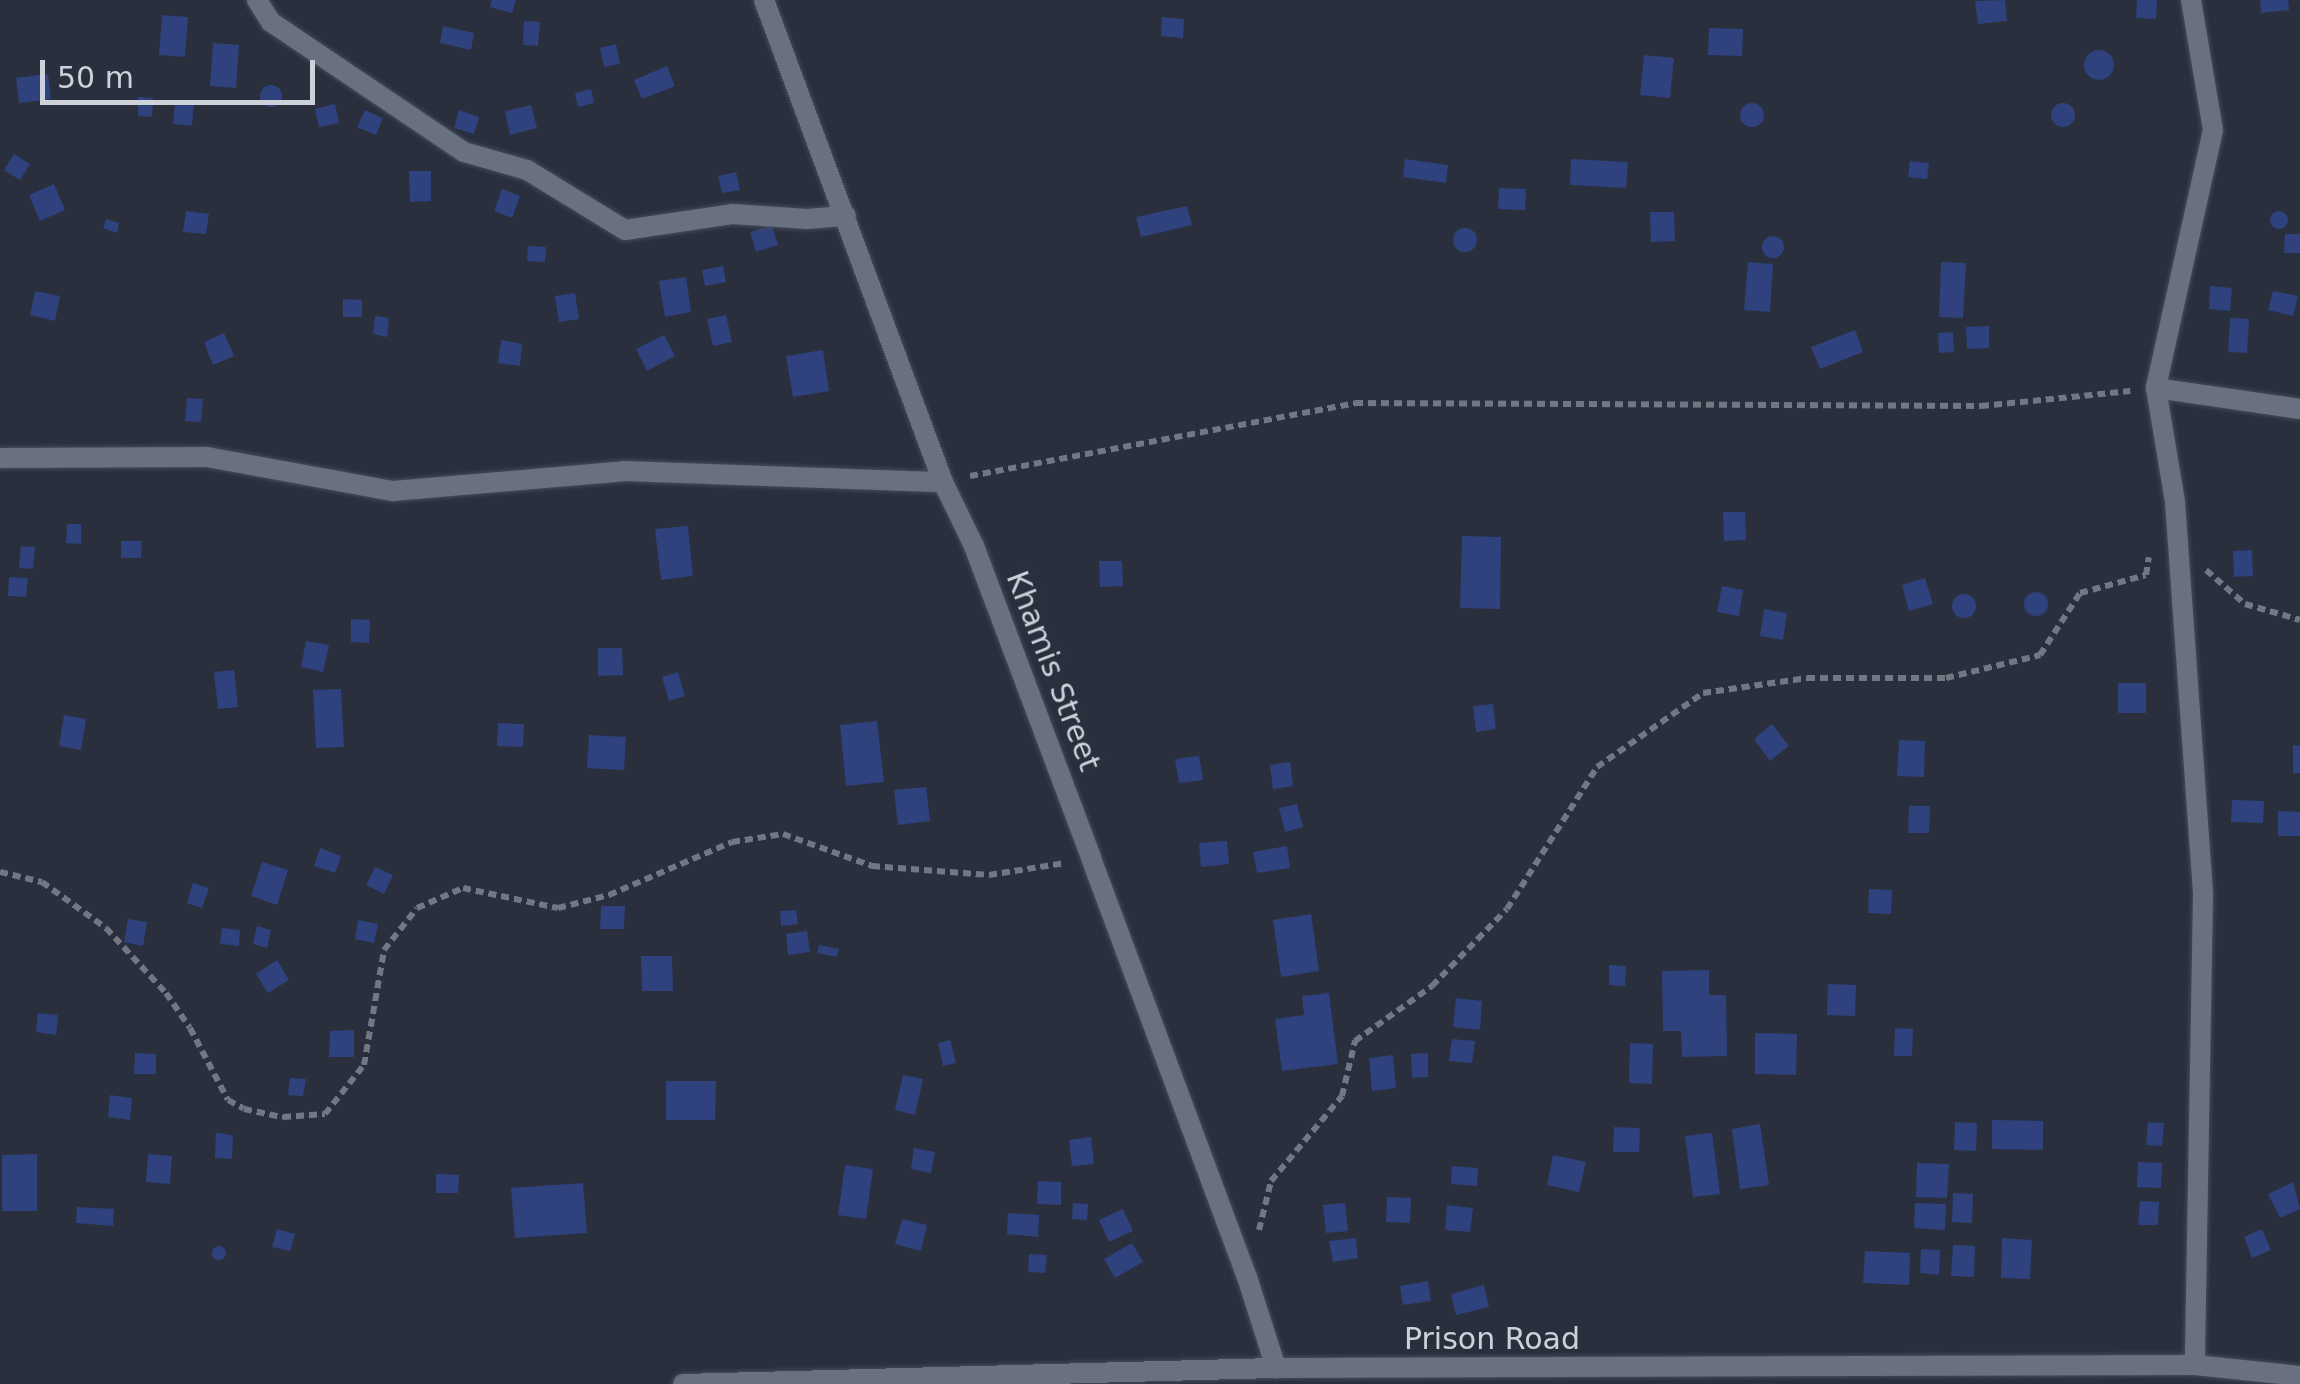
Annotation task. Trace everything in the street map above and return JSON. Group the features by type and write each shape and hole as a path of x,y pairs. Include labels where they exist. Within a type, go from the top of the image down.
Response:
{"street":[{"path":"257,0 271,22 464,152 527,170 625,230 732,214 808,219 846,216"},
{"name":"Khamis Street","path":"764,0 943,482 974,546 1091,858 1247,1278 1279,1376"},
{"path":"2192,0 2214,130 2156,388 2175,502 2203,896 2195,1365"},
{"path":"2156,388 2300,408"},
{"path":"0,458 207,457 393,491 624,471 943,482"},
{"name":"Prison Road","path":"684,1384 2195,1365 2300,1376"}],"path":[{"path":"943,482 1355,402 1981,406 2156,388"},
{"path":"2206,552 2205,569 2245,604 2300,620"},
{"path":"1247,1278 1271,1181 1342,1096 1356,1041 1432,986 1507,909 1597,768 1703,693 1806,678 1946,678 2040,655 2080,593 2146,575 2149,556"},
{"path":"0,872 42,882 106,928 166,994 190,1028 228,1100 244,1109 282,1117 325,1114 364,1064 384,950 418,908 462,888 558,908 609,895 732,842 783,834 872,866 989,876 1091,858"}],"building":[{"path":"492,0 516,0 512,13 490,7"},
{"path":"2005,0 2007,21 1978,24 1975,1"},
{"path":"2137,0 2157,0 2156,19 2136,18"},
{"path":"2260,0 2288,0 2289,10 2261,13"},
{"path":"162,15 188,17 185,57 159,55"},
{"path":"1162,17 1184,19 1183,38 1161,36"},
{"path":"524,21 540,22 538,46 523,45"},
{"path":"443,26 474,33 471,50 440,43"},
{"path":"1709,28 1743,29 1742,56 1708,55"},
{"path":"213,43 239,45 236,88 210,86"},
{"path":"616,44 620,64 604,67 600,48"},
{"path":"2099,50 2110,54 2114,65 2110,76 2099,80 2088,76 2084,65 2088,54"},
{"path":"1644,55 1674,58 1670,98 1640,95"},
{"path":"667,66 675,86 642,99 634,80"},
{"path":"48,74 51,99 19,103 16,78"},
{"path":"271,85 279,88 279,104 271,107 263,104 260,96 263,88"},
{"path":"591,89 594,103 578,107 575,93"},
{"path":"138,97 153,98 152,117 138,116"},
{"path":"175,100 194,101 192,126 173,124"},
{"path":"1752,103 1761,106 1761,124 1752,127 1743,124 1740,115 1743,106"},
{"path":"2063,103 2075,115 2063,127 2051,115"},
{"path":"335,104 339,123 319,127 315,109"},
{"path":"531,105 537,128 510,135 505,111"},
{"path":"365,110 383,118 376,135 357,127"},
{"path":"459,110 479,117 474,134 454,128"},
{"path":"14,154 30,164 20,180 4,170"},
{"path":"1405,159 1448,165 1446,183 1403,177"},
{"path":"1571,159 1628,162 1626,188 1570,185"},
{"path":"1910,161 1929,163 1927,179 1908,177"},
{"path":"409,171 431,171 431,201 410,202"},
{"path":"736,172 740,190 722,193 718,176"},
{"path":"54,184 65,210 40,221 29,195"},
{"path":"1499,188 1526,189 1525,210 1498,209"},
{"path":"502,189 520,196 512,218 494,211"},
{"path":"1187,206 1192,225 1141,237 1136,217"},
{"path":"186,211 209,214 206,234 183,232"},
{"path":"2279,211 2288,220 2279,229 2270,220"},
{"path":"1650,212 1674,212 1675,241 1651,242"},
{"path":"106,219 119,223 117,233 103,228"},
{"path":"772,225 778,245 756,252 750,232"},
{"path":"1465,228 1477,240 1465,252 1453,240"},
{"path":"2285,234 2300,234 2300,253 2284,253"},
{"path":"1773,236 1781,239 1781,255 1773,258 1765,255 1762,247 1765,239"},
{"path":"528,246 546,247 545,262 527,261"},
{"path":"1748,262 1773,264 1770,312 1744,310"},
{"path":"1941,262 1966,263 1963,318 1939,317"},
{"path":"723,266 726,282 705,286 702,270"},
{"path":"686,277 691,312 665,317 659,281"},
{"path":"2210,286 2232,288 2230,311 2209,309"},
{"path":"35,291 60,296 55,321 30,315"},
{"path":"2273,291 2298,296 2293,316 2268,310"},
{"path":"575,293 579,319 559,322 555,296"},
{"path":"343,299 362,300 362,317 343,317"},
{"path":"726,315 732,342 713,346 707,319"},
{"path":"375,316 389,318 387,337 373,334"},
{"path":"2230,318 2249,319 2247,353 2228,352"},
{"path":"1989,326 1989,348 1967,349 1966,327"},
{"path":"1855,330 1863,352 1820,369 1811,347"},
{"path":"1953,332 1954,352 1939,353 1938,333"},
{"path":"224,333 234,356 213,365 204,342"},
{"path":"664,335 675,356 647,371 636,349"},
{"path":"501,340 522,344 520,366 498,363"},
{"path":"823,350 829,391 793,397 786,356"},
{"path":"187,398 203,399 201,422 185,421"},
{"path":"1723,512 1745,512 1746,540 1724,541"},
{"path":"67,524 81,524 81,544 66,543"},
{"path":"688,526 693,576 661,580 655,529"},
{"path":"1462,536 1501,537 1500,609 1460,608"},
{"path":"121,541 142,541 141,558 121,558"},
{"path":"21,546 35,547 33,569 19,568"},
{"path":"2252,550 2253,576 2234,577 2233,551"},
{"path":"1099,561 1122,561 1123,586 1100,587"},
{"path":"9,577 28,578 26,597 8,596"},
{"path":"1925,578 1933,604 1909,611 1902,585"},
{"path":"1722,586 1743,590 1739,616 1717,612"},
{"path":"2036,592 2045,595 2045,613 2036,616 2027,613 2024,604 2027,595"},
{"path":"1964,594 1976,606 1964,618 1952,606"},
{"path":"1764,609 1787,613 1783,640 1760,636"},
{"path":"351,619 370,620 369,643 351,642"},
{"path":"306,641 329,645 323,672 301,667"},
{"path":"598,648 622,648 623,675 598,676"},
{"path":"234,670 238,707 218,709 214,672"},
{"path":"678,672 685,696 669,701 662,677"},
{"path":"2118,683 2146,683 2146,713 2118,713"},
{"path":"341,689 344,747 316,748 313,690"},
{"path":"1493,704 1496,729 1476,732 1473,706"},
{"path":"64,715 86,719 81,750 59,746"},
{"path":"877,721 884,782 846,786 840,725"},
{"path":"498,723 524,724 523,747 497,746"},
{"path":"1772,724 1789,746 1770,761 1754,739"},
{"path":"589,735 626,737 624,770 587,768"},
{"path":"1899,740 1925,741 1924,777 1897,776"},
{"path":"2293,745 2300,746 2300,773 2293,773"},
{"path":"1199,756 1203,780 1179,783 1175,759"},
{"path":"1290,762 1293,786 1273,789 1270,765"},
{"path":"926,787 930,821 898,825 894,790"},
{"path":"2232,800 2264,801 2263,823 2231,822"},
{"path":"1297,804 1303,827 1285,832 1279,808"},
{"path":"1909,806 1930,806 1929,833 1908,833"},
{"path":"2278,811 2300,812 2300,836 2278,836"},
{"path":"1227,841 1229,864 1201,867 1199,843"},
{"path":"1287,846 1290,868 1257,873 1253,852"},
{"path":"320,848 341,856 335,873 314,866"},
{"path":"262,862 288,870 277,905 251,896"},
{"path":"375,867 393,875 384,894 366,885"},
{"path":"193,883 209,888 202,908 187,903"},
{"path":"1869,889 1892,890 1891,914 1868,913"},
{"path":"601,906 625,906 624,929 600,929"},
{"path":"796,910 798,924 781,926 780,911"},
{"path":"1311,914 1319,971 1281,977 1273,920"},
{"path":"128,919 147,922 143,946 124,942"},
{"path":"358,920 378,924 374,943 355,939"},
{"path":"257,926 271,930 267,948 253,944"},
{"path":"222,928 240,930 239,946 220,944"},
{"path":"807,931 810,952 788,955 786,934"},
{"path":"819,945 839,949 837,957 817,953"},
{"path":"641,956 672,956 673,991 642,991"},
{"path":"277,960 289,980 268,993 256,974"},
{"path":"1609,965 1626,966 1625,986 1609,985"},
{"path":"1709,970 1709,995 1726,995 1727,1056 1682,1057 1681,1031 1663,1031 1662,971"},
{"path":"1828,984 1856,985 1855,1016 1827,1015"},
{"path":"1329,993 1338,1064 1282,1071 1275,1019 1304,1015 1302,996"},
{"path":"1456,998 1482,1001 1480,1030 1453,1027"},
{"path":"38,1013 58,1015 56,1035 36,1032"},
{"path":"1895,1028 1913,1029 1912,1056 1894,1056"},
{"path":"354,1030 354,1057 329,1057 330,1031"},
{"path":"1755,1033 1797,1034 1796,1075 1755,1074"},
{"path":"1452,1039 1475,1041 1472,1063 1449,1061"},
{"path":"950,1040 956,1063 943,1066 938,1043"},
{"path":"1630,1043 1653,1044 1652,1084 1629,1083"},
{"path":"135,1053 156,1054 156,1074 134,1074"},
{"path":"1428,1053 1428,1077 1412,1078 1411,1054"},
{"path":"1393,1055 1396,1088 1372,1091 1369,1058"},
{"path":"903,1075 923,1079 915,1115 895,1110"},
{"path":"290,1078 306,1079 303,1096 288,1095"},
{"path":"666,1081 716,1081 715,1120 666,1120"},
{"path":"110,1095 132,1098 130,1120 108,1117"},
{"path":"1992,1120 2043,1121 2043,1150 1992,1149"},
{"path":"1955,1122 1977,1123 1976,1151 1954,1150"},
{"path":"2148,1122 2164,1123 2162,1146 2146,1145"},
{"path":"1760,1124 1769,1185 1740,1189 1732,1129"},
{"path":"1614,1127 1640,1128 1639,1152 1613,1152"},
{"path":"216,1133 233,1135 232,1159 215,1158"},
{"path":"1712,1133 1720,1194 1693,1197 1685,1136"},
{"path":"1091,1137 1094,1164 1072,1166 1069,1140"},
{"path":"914,1148 935,1152 931,1173 911,1169"},
{"path":"37,1154 37,1211 2,1211 2,1155"},
{"path":"148,1154 172,1156 170,1184 146,1182"},
{"path":"1553,1155 1586,1162 1579,1192 1547,1185"},
{"path":"2138,1162 2162,1163 2161,1188 2137,1187"},
{"path":"1917,1163 1949,1164 1947,1198 1916,1197"},
{"path":"845,1165 873,1169 866,1219 838,1215"},
{"path":"1452,1166 1478,1168 1477,1186 1451,1184"},
{"path":"436,1174 459,1175 458,1193 436,1193"},
{"path":"1038,1181 1061,1182 1061,1205 1037,1204"},
{"path":"2293,1182 2300,1209 2280,1218 2268,1194"},
{"path":"583,1183 587,1233 515,1238 511,1188"},
{"path":"1953,1193 1973,1194 1972,1223 1952,1222"},
{"path":"1387,1197 1411,1198 1410,1223 1386,1222"},
{"path":"2140,1201 2159,1202 2158,1225 2138,1225"},
{"path":"1073,1203 1088,1204 1087,1220 1072,1219"},
{"path":"1345,1203 1348,1231 1326,1233 1323,1205"},
{"path":"1915,1203 1946,1204 1945,1230 1914,1228"},
{"path":"1447,1205 1473,1208 1470,1232 1445,1230"},
{"path":"77,1207 114,1209 113,1226 76,1223"},
{"path":"1123,1209 1133,1231 1109,1242 1099,1220"},
{"path":"1008,1213 1039,1215 1038,1237 1007,1234"},
{"path":"902,1219 927,1225 921,1251 895,1244"},
{"path":"277,1229 295,1234 290,1251 272,1247"},
{"path":"2262,1229 2271,1250 2252,1258 2244,1237"},
{"path":"1356,1238 1358,1258 1333,1262 1329,1241"},
{"path":"2002,1238 2032,1240 2030,1279 2001,1278"},
{"path":"1132,1243 1143,1262 1115,1278 1104,1259"},
{"path":"1953,1245 1975,1246 1974,1277 1951,1276"},
{"path":"219,1246 226,1253 219,1260 212,1253"},
{"path":"1921,1249 1940,1250 1939,1275 1920,1273"},
{"path":"1865,1251 1910,1253 1909,1285 1863,1283"},
{"path":"1029,1254 1047,1255 1045,1273 1028,1272"},
{"path":"1428,1281 1431,1301 1403,1305 1400,1286"},
{"path":"1484,1285 1489,1307 1456,1315 1451,1294"}]}
